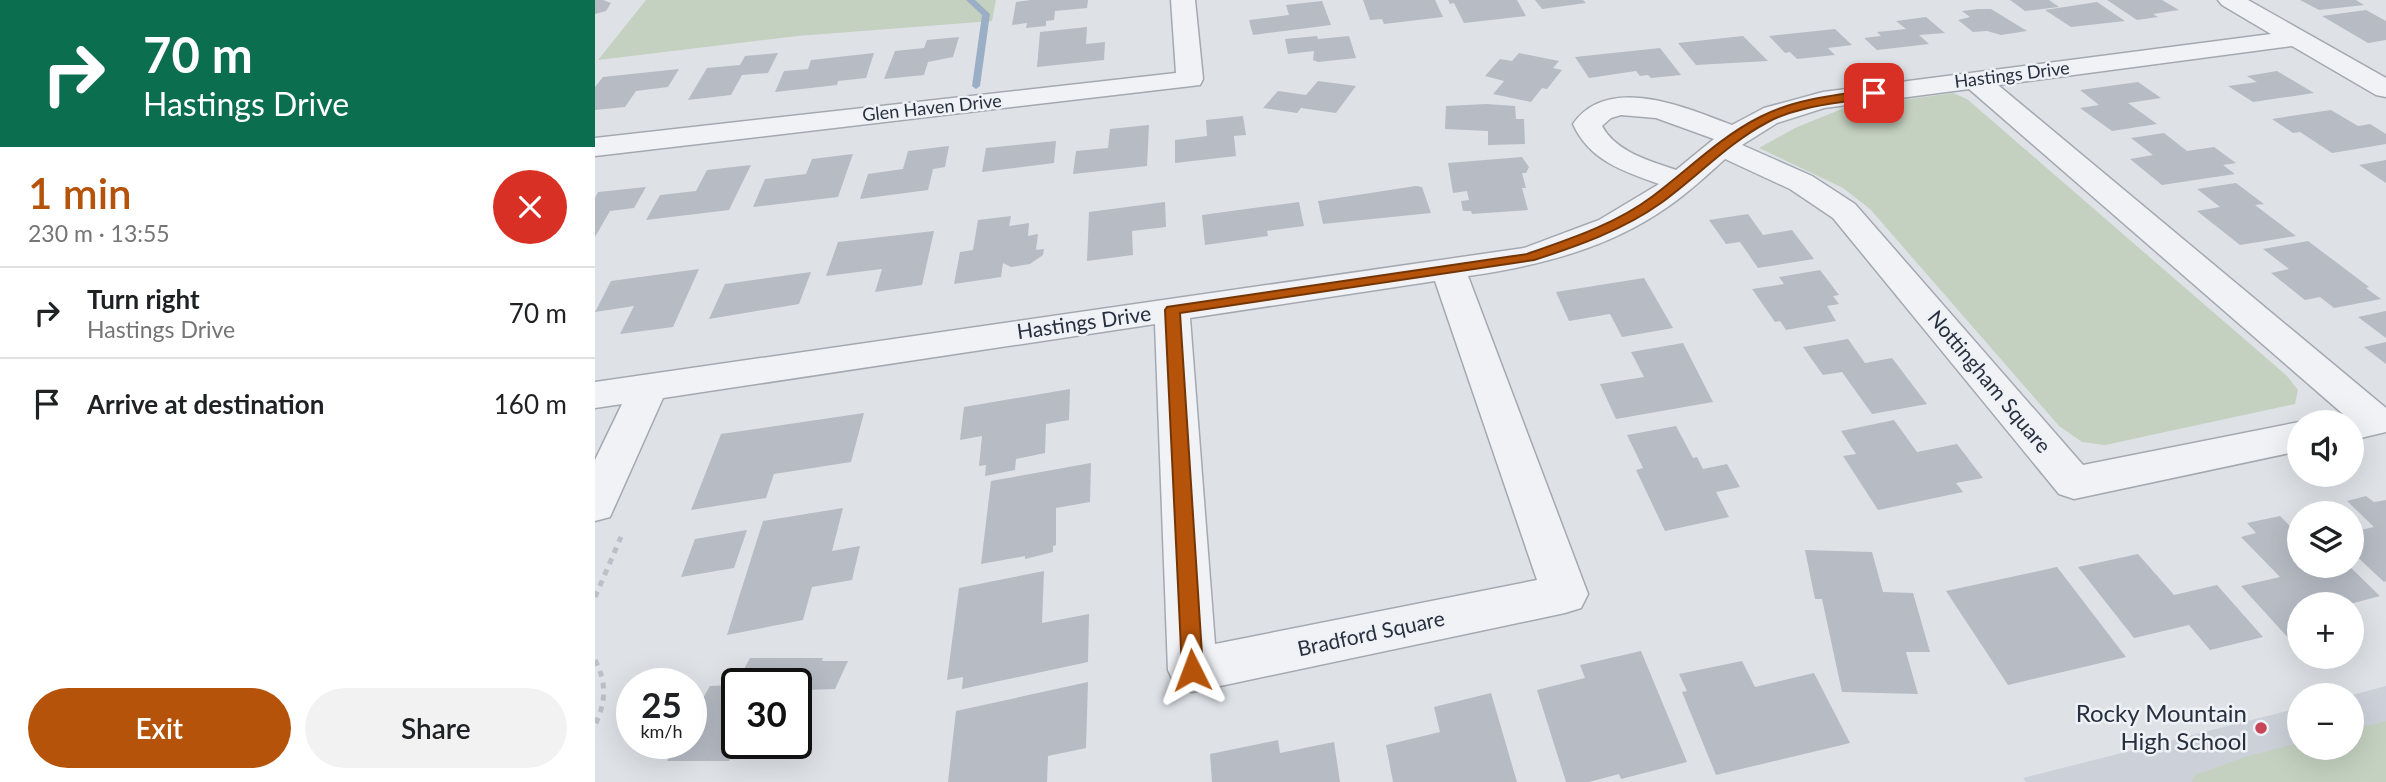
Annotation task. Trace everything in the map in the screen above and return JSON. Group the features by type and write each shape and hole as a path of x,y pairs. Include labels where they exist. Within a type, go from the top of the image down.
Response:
{"street":[{"name":"Glen Haven Drive","path":"595,147 1190,79 1183,0"},
{"path":"2230,0 2386,89"},
{"name":"Hastings Drive","path":"595,395 1529,257 1571,244 1620,222 1655,201 1729,142 1766,118 1823,100 2296,38"},
{"path":"1975,80 2363,410"},
{"path":"1680,182 1602,148 1591,136 1587,124 1595,114 1610,108 1642,106 1729,142"},
{"name":"Nottingham Square","path":"1729,142 1798,179 1844,211 2074,483 2287,439"},
{"name":"Bradford Square","path":"1172,310 1192,670 1565,594 1448,269"},
{"path":"611,515 649,387"},
{"path":"2364,411 2376,421 2364,424"}],"path":[{"path":"595,597 611,515"},
{"path":"595,660 605,676 604,707 595,725"}],"shaded area":[{"name":"Rocky Mountain High School","path":"2386,686 2386,782 2026,782 2023,778 2287,711 2287,760 2364,760 2364,692"}],"green space":[{"path":"646,0 996,0 992,21 798,36 598,60"},
{"path":"1953,93 1967,99 2287,376 2298,390 2295,404 2105,445 2082,442 2059,426 1870,209 1843,188 1759,148 1795,128 1844,108"},
{"path":"2386,721 2386,782 2191,782 2195,775 2248,756 2287,746 2287,760 2364,760 2364,727"}],"building":[{"path":"595,0 611,3 606,11 595,14"},
{"path":"1088,0 1087,8 1055,11 1054,20 1046,21 1046,26 1026,28 1027,23 1012,25 1016,2"},
{"path":"1363,0 1435,0 1443,17 1384,24 1382,19 1370,20"},
{"path":"1448,0 1517,0 1526,16 1464,23 1454,3 1450,4"},
{"path":"1535,0 1583,0 1586,3 1542,9"},
{"path":"2010,0 2049,0 2059,7 2025,11"},
{"path":"2107,0 2162,0 2179,10 2153,14 2158,17 2137,20"},
{"path":"2300,0 2356,0 2364,5 2319,10"},
{"path":"1322,1 1331,25 1253,35 1249,20 1289,15 1286,5"},
{"path":"2097,2 2125,21 2071,27 2045,10"},
{"path":"1991,9 2027,31 2001,35 1987,31 1973,32 1958,20 1970,17 1962,11"},
{"path":"2366,10 2386,21 2386,40 2368,43 2322,16"},
{"path":"1926,17 1945,33 1919,35 1929,44 1877,50 1864,38 1881,36 1877,32 1906,29 1896,21"},
{"path":"1087,27 1086,44 1105,42 1104,60 1037,67 1040,32"},
{"path":"1835,29 1852,45 1828,48 1835,55 1797,59 1790,52 1785,53 1769,36"},
{"path":"1317,36 1318,39 1349,36 1356,58 1318,62 1313,60 1314,51 1288,54 1285,39"},
{"path":"1743,36 1768,61 1696,65 1678,43"},
{"path":"959,37 953,57 928,62 924,75 884,79 895,51 924,48 927,40"},
{"path":"1660,48 1681,75 1651,78 1648,75 1640,76 1636,71 1589,78 1575,57"},
{"path":"778,53 768,73 742,75 731,95 688,100 707,68 740,65 745,56"},
{"path":"874,53 866,78 838,81 837,85 775,92 784,71 808,69 811,60"},
{"path":"1519,53 1559,61 1553,68 1562,70 1547,89 1542,88 1531,102 1493,94 1504,81 1485,76 1500,59 1512,61"},
{"path":"679,69 668,87 636,91 625,107 595,110 595,87 603,77"},
{"path":"2277,71 2314,93 2253,102 2228,86 2257,82 2247,76"},
{"path":"1318,81 1356,86 1336,113 1301,108 1297,113 1263,108 1278,91 1306,95"},
{"path":"2138,82 2161,98 2128,103 2157,124 2112,131 2080,108 2099,105 2080,90"},
{"path":"1446,106 1515,106 1516,119 1524,119 1525,144 1488,145 1488,131 1445,129"},
{"path":"2331,110 2358,126 2370,124 2386,134 2386,144 2332,153 2300,132 2293,133 2272,119"},
{"path":"1243,116 1246,135 1234,136 1236,156 1175,163 1175,140 1207,136 1206,120"},
{"path":"1149,125 1147,166 1073,174 1076,151 1108,148 1110,129"},
{"path":"2164,133 2187,151 2214,147 2236,163 2223,165 2235,174 2162,185 2130,159 2153,155 2131,138"},
{"path":"1056,141 1054,163 982,172 986,148"},
{"path":"949,146 945,167 933,169 928,190 860,199 868,174 903,169 908,151"},
{"path":"853,154 838,197 753,207 765,179 806,174 812,159"},
{"path":"1522,157 1529,167 1526,173 1522,173 1526,188 1522,188 1528,210 1472,214 1471,211 1463,211 1461,201 1469,200 1467,191 1453,193 1448,163"},
{"path":"2386,160 2386,183 2359,165"},
{"path":"751,165 729,210 646,220 660,195 696,191 707,170"},
{"path":"2236,183 2264,204 2255,205 2296,236 2240,245 2197,211 2220,207 2197,189"},
{"path":"646,187 634,208 610,211 595,237 595,198 598,192"},
{"path":"1422,187 1431,213 1323,224 1318,201"},
{"path":"1165,202 1166,227 1132,231 1133,255 1087,261 1089,212"},
{"path":"1299,202 1304,226 1267,231 1268,236 1205,245 1202,215"},
{"path":"1748,214 1763,235 1792,230 1814,259 1758,268 1740,242 1726,244 1709,220"},
{"path":"1011,216 1009,226 1029,223 1028,236 1038,234 1036,250 1044,249 1043,255 1030,264 1011,267 1003,263 1001,277 954,284 960,252 973,250 978,220"},
{"path":"934,231 922,285 875,292 882,269 826,276 838,242"},
{"path":"2308,241 2381,299 2334,308 2320,297 2305,300 2271,273 2289,269 2263,249"},
{"path":"699,269 673,327 620,334 634,306 595,312 611,281"},
{"path":"1820,270 1839,295 1833,296 1839,304 1827,306 1836,321 1786,330 1780,321 1775,322 1752,289 1784,284 1779,277"},
{"path":"811,272 799,304 709,319 725,284"},
{"path":"1644,278 1673,328 1622,337 1610,314 1569,321 1556,292"},
{"path":"2386,311 2386,338 2358,317"},
{"path":"1848,339 1865,363 1892,358 1927,404 1872,414 1842,372 1823,375 1803,347"},
{"path":"2386,342 2386,364 2364,347"},
{"path":"1683,343 1713,402 1616,419 1600,384 1644,377 1631,352"},
{"path":"1070,389 1069,420 1046,424 1045,453 1016,459 1015,470 985,476 986,465 979,466 982,436 960,440 964,407"},
{"path":"864,413 851,462 774,474 766,498 691,510 721,434"},
{"path":"1894,420 1917,452 1957,444 1983,478 1956,483 1963,492 1878,510 1843,456 1856,454 1841,431"},
{"path":"1676,426 1693,458 1697,457 1703,469 1727,464 1740,487 1716,492 1729,517 1665,531 1636,470 1643,468 1627,435"},
{"path":"1091,463 1090,502 1056,508 1056,545 1053,546 1053,552 1025,559 1025,556 981,564 991,481"},
{"path":"2366,496 2374,502 2386,500 2384,582 2364,563 2364,529 2374,527 2364,517 2364,501 2347,501"},
{"path":"843,508 832,551 860,546 852,580 812,587 803,620 727,635 763,521"},
{"path":"2280,516 2287,523 2287,578 2361,578 2380,596 2364,600 2364,592 2287,592 2287,637 2241,586 2280,577 2241,537 2256,533 2247,523"},
{"path":"747,530 734,568 681,577 695,539"},
{"path":"1805,550 1872,552 1883,592 1913,593 1930,652 1906,652 1918,694 1842,692 1822,599 1815,599"},
{"path":"2138,554 2174,595 2217,585 2263,637 2210,650 2189,625 2134,638 2078,567"},
{"path":"2057,567 2126,657 2008,685 1946,591"},
{"path":"1044,571 1042,623 1089,614 1088,662 962,689 963,677 947,680 959,588"},
{"path":"1641,651 1687,762 1621,779 1619,774 1589,782 1566,782 1537,690 1585,678 1580,665"},
{"path":"750,658 823,658 822,661 848,661 835,689 812,690 812,668 745,668"},
{"path":"1742,661 1755,687 1814,673 1850,743 1716,775 1682,692 1687,691 1679,674"},
{"path":"1088,682 1086,748 1048,756 1047,782 948,782 956,711"},
{"path":"710,686 721,686 721,759 730,759 729,761 667,761 707,759 707,691"},
{"path":"1491,693 1517,782 1393,782 1386,745 1440,732 1434,707"},
{"path":"1278,740 1280,753 1334,742 1340,782 1212,782 1210,754"}],"waterway":[{"path":"970,0 986,14 976,86"}],"place":[{"name":"Rocky Mountain High School","path":"2261,728"}],"route":[{"path":"1192,670 1172,310 1529,257 1571,244 1620,222 1655,201 1736,137 1766,118 1793,107 1823,100 1874,93"}]}
